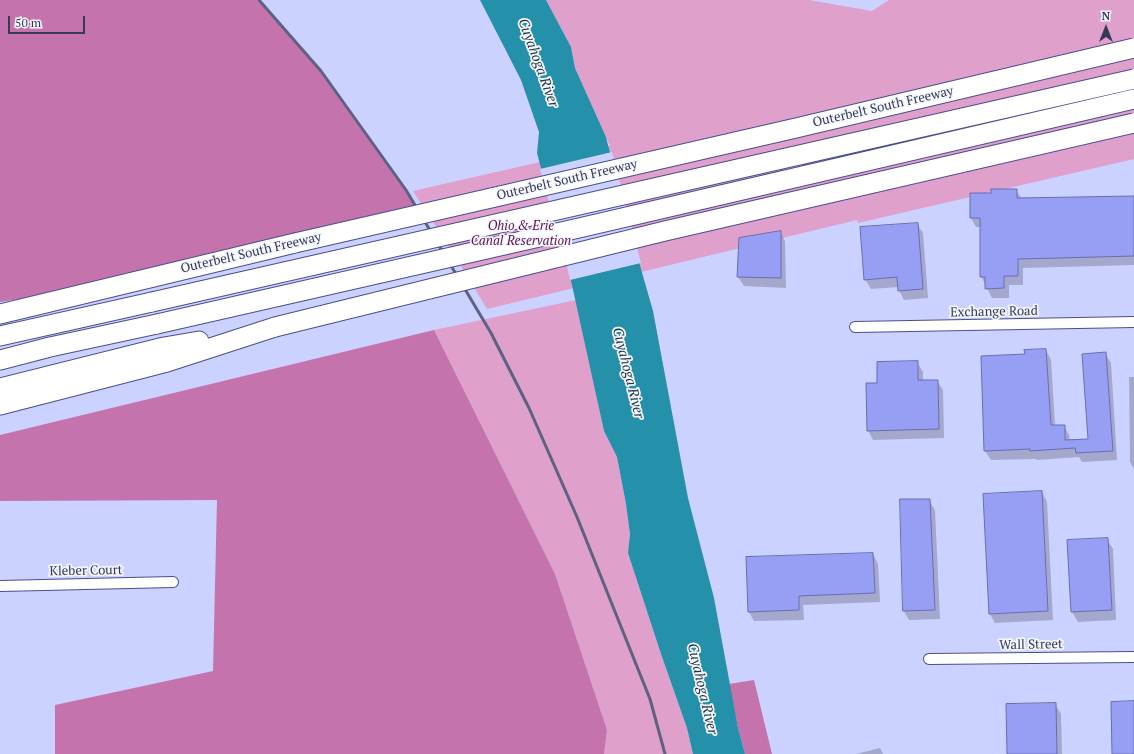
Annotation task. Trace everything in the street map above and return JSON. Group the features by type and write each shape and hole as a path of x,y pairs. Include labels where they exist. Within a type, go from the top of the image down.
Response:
{"highway":[{"name":"Outerbelt South Freeway","path":"0,314 287,244 789,130 1134,48"},
{"path":"0,336 1134,79"},
{"path":"0,360 50,347 579,228 1134,98"},
{"path":"0,405 166,355 275,327 679,227 1134,122"},
{"path":"0,388 166,355"}],"street":[{"name":"Exchange Road","path":"855,327 1134,322"},
{"name":"Kleber Court","path":"0,586 173,582"},
{"name":"Wall Street","path":"929,659 1134,657"}],"green space":[{"name":"Ohio & Erie Canal Reservation","path":"546,0 809,0 872,11 889,0 1134,0 1134,159 858,223 857,220 487,309 413,191 610,146 575,68 571,47"},
{"path":"576,300 604,431 617,457 630,534 628,553 687,728 693,754 604,754 607,730 555,574 434,330"}],"shaded area":[{"path":"0,0 259,0 321,71 406,190 422,217 67,292 0,302"},
{"path":"434,330 555,574 607,730 604,754 55,754 55,705 213,671 217,500 0,501 0,435"},
{"path":"754,680 772,754 745,754 738,728 729,684"}],"water":[{"name":"Cuyahoga River","path":"480,0 546,0 571,47 575,68 606,137 627,220 653,311 688,498 714,598 738,728 745,754 693,754 687,728 628,553 630,534 617,457 604,431 561,235 551,206 537,153 539,132 521,80"}],"pier":[{"path":"612,152 641,263 570,280 560,235 550,207 540,169"}],"building":[{"path":"991,189 1017,189 1017,198 1134,196 1134,256 1018,259 1018,276 1004,276 1004,288 985,289 985,277 980,277 980,218 970,218 970,193 991,193"},
{"path":"918,223 923,289 898,291 897,277 864,280 860,227"},
{"path":"781,231 781,278 737,277 739,238"},
{"path":"1046,349 1051,425 1065,425 1065,440 1088,439 1082,354 1106,352 1113,451 1076,453 1075,448 1030,451 1030,449 984,451 981,356 1025,354 1024,350"},
{"path":"918,361 918,380 938,380 939,429 867,431 866,383 877,383 877,362"},
{"path":"1042,491 1048,611 989,614 983,494"},
{"path":"900,499 930,499 935,610 903,611"},
{"path":"1108,538 1112,610 1071,612 1067,540"},
{"path":"873,553 875,593 799,596 799,610 748,612 746,557"},
{"path":"1134,701 1134,754 1112,754 1111,702"},
{"path":"1056,703 1057,754 1007,754 1006,704"}],"railway":[{"path":"259,0 321,71 406,190 491,333 529,408 577,517 650,699 665,754"}]}
